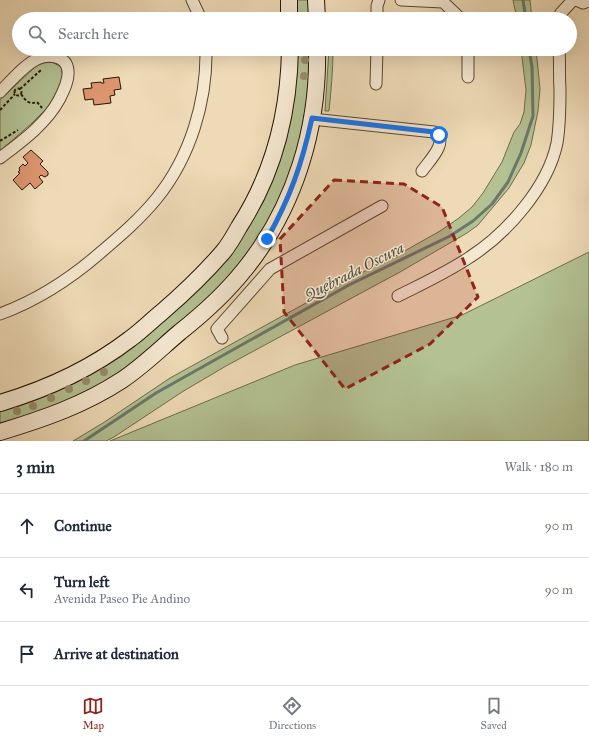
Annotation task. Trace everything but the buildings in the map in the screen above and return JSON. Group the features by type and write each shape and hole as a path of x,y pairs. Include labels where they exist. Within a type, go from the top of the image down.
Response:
{"main road":[{"path":"289,0 289,12"},
{"path":"316,0 317,12"},
{"path":"0,403 62,381 96,362 130,339 198,280 224,251 248,214 272,162 281,132 286,102 289,56"},
{"path":"0,432 35,422 71,408 122,379 154,355 207,310 236,280 254,257 278,219 294,184 306,148 312,118 317,83 318,56"}],"street":[{"path":"192,0 198,12"},
{"path":"377,12 379,0"},
{"path":"401,0 442,1 454,12"},
{"path":"562,12 573,0"},
{"path":"576,0 583,3 589,2"},
{"path":"0,92 23,69 35,60 50,56 58,57 66,64 68,75 62,93 46,111 32,131 0,158"},
{"path":"0,314 37,298 80,270 123,233 156,199 178,166 194,129 203,92 206,56"},
{"path":"376,84 377,56"},
{"path":"468,56 468,77"},
{"path":"398,296 428,281 485,247 528,203 549,165 557,144 560,120 559,56"},
{"path":"312,118 434,132 439,135 440,138 438,147 422,171"},
{"path":"222,338 217,329 270,269 382,206"},
{"path":"254,257 270,269"}],"path":[{"path":"0,110 15,94 15,90 20,89 44,67"},
{"path":"20,89 22,91 21,94 28,103 32,104 37,102 46,111"},
{"path":"15,94 18,96 21,94"},
{"path":"37,113 46,111"},
{"path":"0,141 21,128"}],"highlighted area":[{"path":"334,180 404,184 442,207 478,297 430,344 345,389 284,312 280,239"}],"green space":[{"path":"296,0 313,0 313,12 296,12"},
{"path":"513,0 530,0 531,12 516,12"},
{"path":"295,56 314,56 314,65 294,168 260,238 219,291 137,362 75,399 0,427 0,409 177,306 272,180 281,157 287,133"},
{"path":"329,56 333,56 329,111 325,111"},
{"path":"522,56 537,56 540,89 538,111 531,145 524,163 509,188 478,225 400,272 226,366 182,392 114,437 106,441 73,441 103,423 170,378 353,277 394,257 440,231 459,218 472,207 483,193 502,162 524,112 526,90"},
{"path":"52,62 61,67 63,77 48,107 0,151 0,100 35,67 42,63"},
{"path":"589,252 589,441 110,441 295,365 462,315"}],"waterway":[{"name":"Quebrada Oscura","path":"523,0 525,12"},
{"name":"Quebrada Oscura","path":"84,441 156,393 349,285 450,236 473,221 492,204 508,182 521,153 533,116 532,67 530,56"}],"route":[{"path":"267,239 294,184 306,148 312,118 434,132 439,135"}]}
